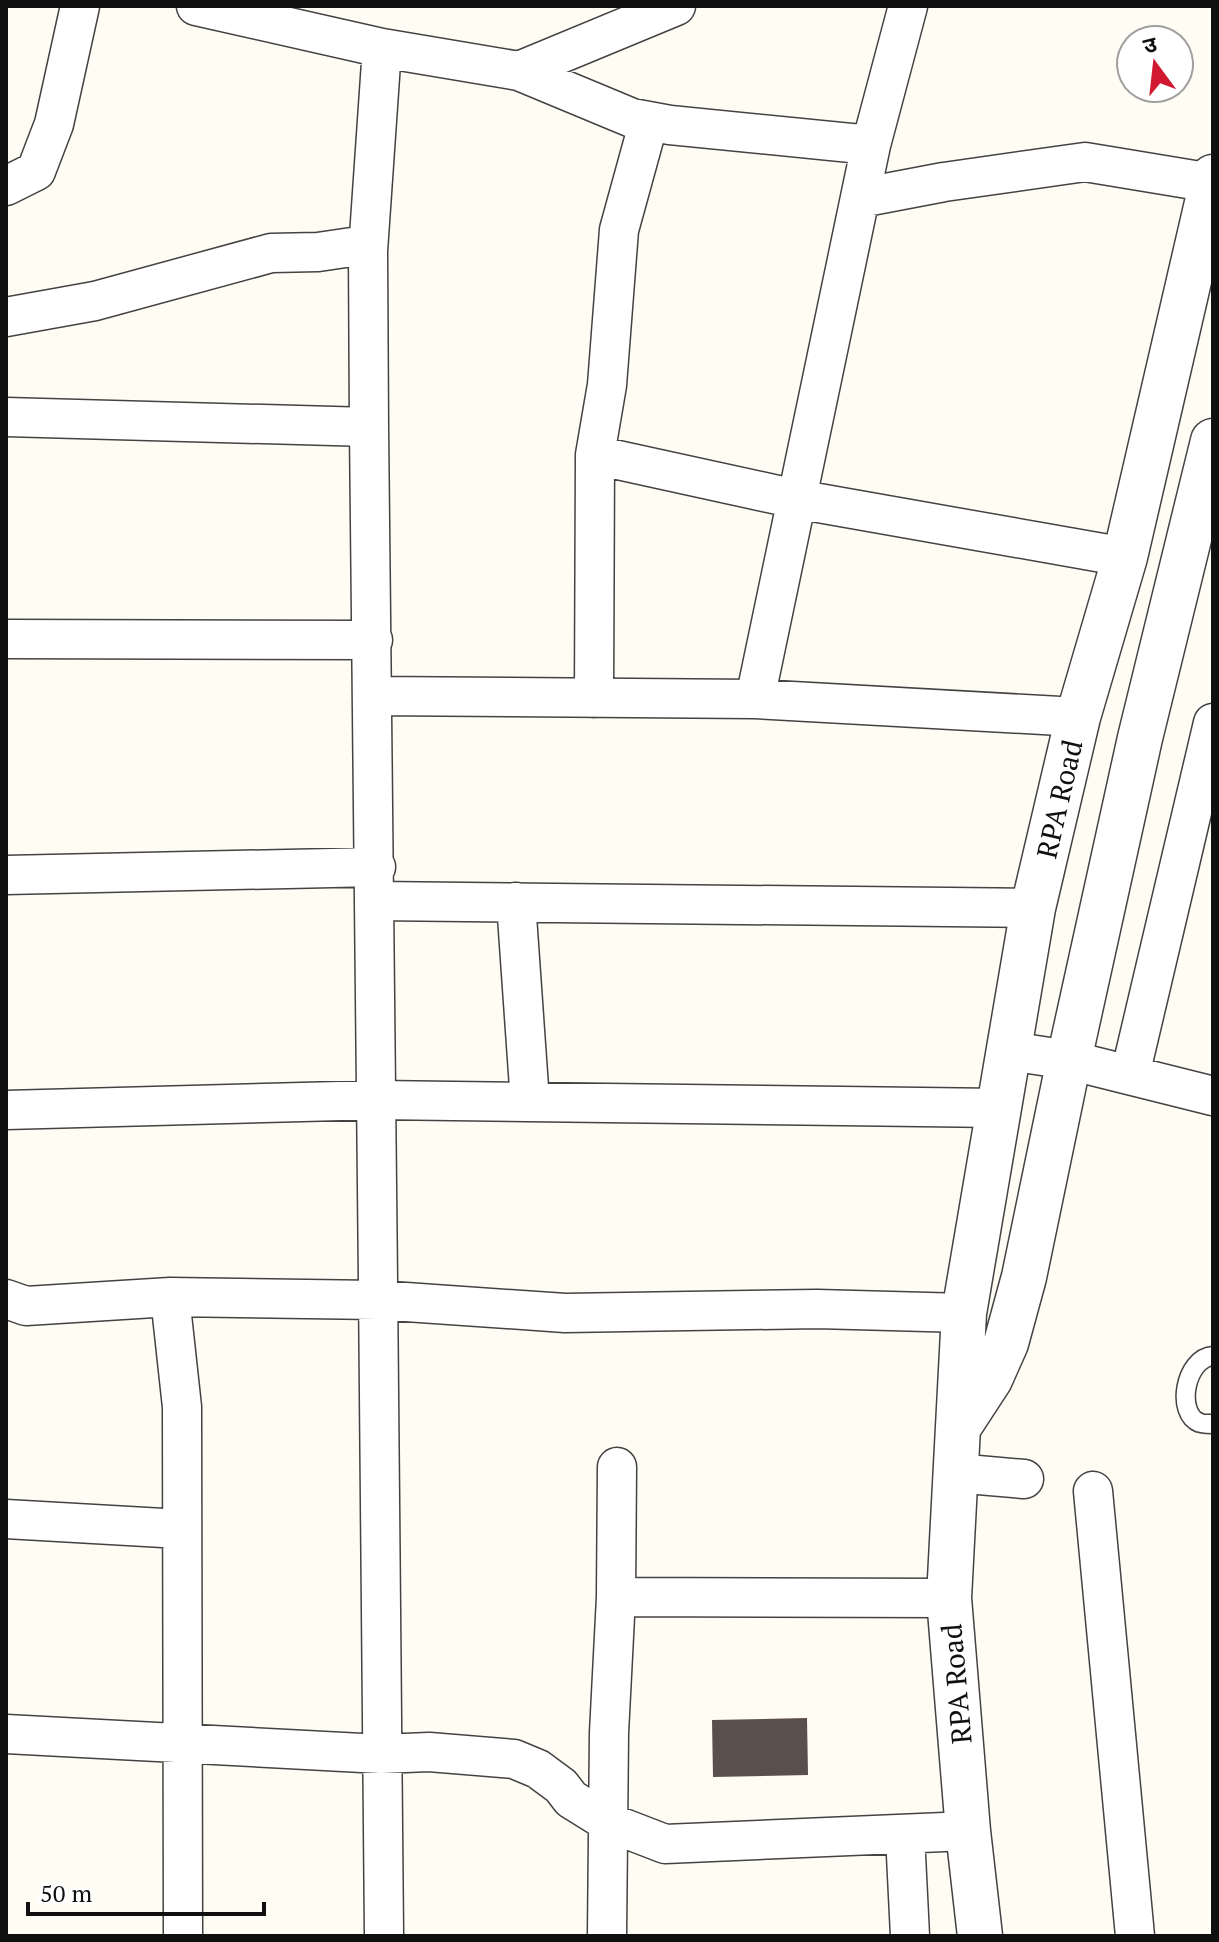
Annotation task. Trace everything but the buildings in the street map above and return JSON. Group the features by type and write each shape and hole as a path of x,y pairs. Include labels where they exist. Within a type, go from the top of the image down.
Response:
{"street":[{"path":"6,186 36,171 54,124 80,6"},
{"path":"196,6 333,21 382,48 519,71 632,118 871,145"},
{"path":"519,71 676,6"},
{"path":"755,699 871,145 914,8"},
{"path":"382,48 368,251 384,1936"},
{"path":"594,698 595,455 607,385 619,230 649,121"},
{"path":"860,198 944,182 1085,162 1212,180"},
{"name":"RPA Road","path":"980,1936 949,1598 964,1313 1033,908 1078,717 1125,557 1212,180"},
{"path":"6,317 95,301 271,253 318,252 352,247 368,251"},
{"path":"6,417 369,427"},
{"name":"RPA Road","path":"957,1431 990,1379 1006,1343 1024,1277 1140,738 1213,441"},
{"path":"595,455 796,499 1125,557"},
{"path":"6,639 373,640"},
{"path":"374,696 755,699 1078,717"},
{"path":"1130,1075 1213,723"},
{"path":"6,875 376,884 516,902 1033,908"},
{"path":"516,902 530,1102"},
{"path":"1009,1051 1069,1060 1213,1096"},
{"path":"6,1110 378,1100 1000,1108"},
{"path":"170,1297 182,1407 183,1936"},
{"path":"6,1299 26,1306 170,1297 377,1300 565,1313 817,1309 964,1313"},
{"path":"607,1936 617,1467"},
{"path":"955,1473 1024,1479"},
{"path":"1093,1491 1135,1936"},
{"path":"6,1519 181,1529"},
{"path":"616,1597 949,1598"},
{"path":"6,1734 381,1754 429,1752 514,1759 538,1769 561,1786 571,1799 608,1822 665,1844 968,1831"},
{"path":"905,1835 910,1936"}],"lane":[{"path":"1213,1356 1199,1361 1190,1374 1186,1389 1187,1405 1194,1419 1213,1424"}]}
